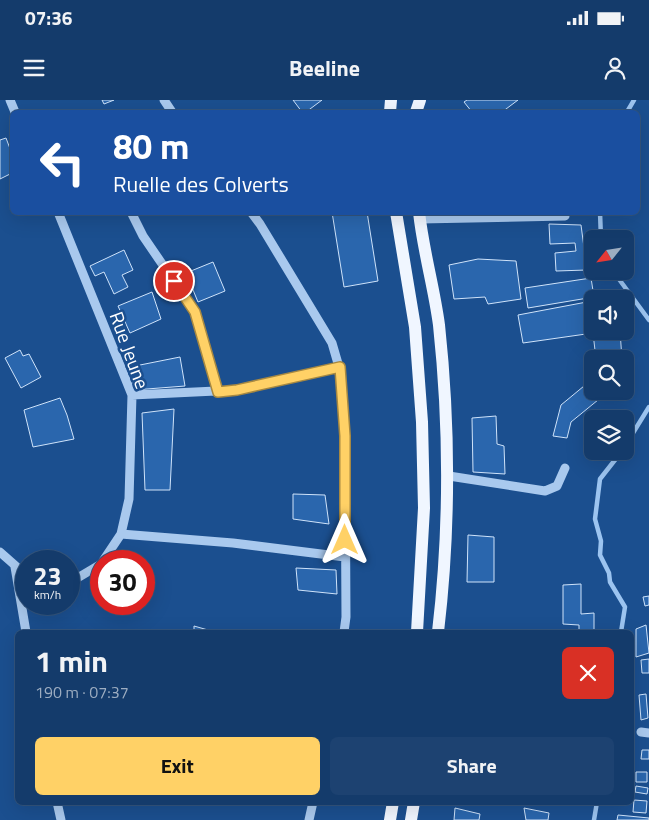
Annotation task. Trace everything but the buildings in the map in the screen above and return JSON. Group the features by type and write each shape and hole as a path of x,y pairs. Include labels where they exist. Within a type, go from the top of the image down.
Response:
{"main road":[{"path":"396,215 415,327 422,422 424,508 417,630"},
{"path":"419,216 438,323 447,413 449,476 438,630"},
{"path":"390,820 392,805"},
{"path":"411,820 414,805"}],"street":[{"name":"Rue Jeune","path":"59,215 132,395 129,499 121,534 111,550"},
{"path":"133,215 143,236 195,312 218,392"},
{"path":"253,215 332,343 340,367 345,436 344,630"},
{"path":"419,216 565,216"},
{"path":"132,395 237,390 340,367"},
{"path":"449,476 545,490 557,486 565,468"},
{"path":"121,534 234,543 345,557"},
{"path":"0,552 15,567"},
{"path":"23,615 26,630"},
{"path":"57,805 61,820"},
{"path":"309,820 312,805"}],"waterway":[{"path":"628,110 634,100"},
{"path":"600,215 601,230"},
{"path":"620,280 649,320"},
{"path":"634,431 649,407"},
{"path":"615,460 600,479 595,519 601,541 600,555 609,573 610,582 625,607 621,630"},
{"path":"594,820 596,805"}],"route":[{"path":"174,281 195,312 218,392 237,390 340,367 345,436 345,540"}]}
